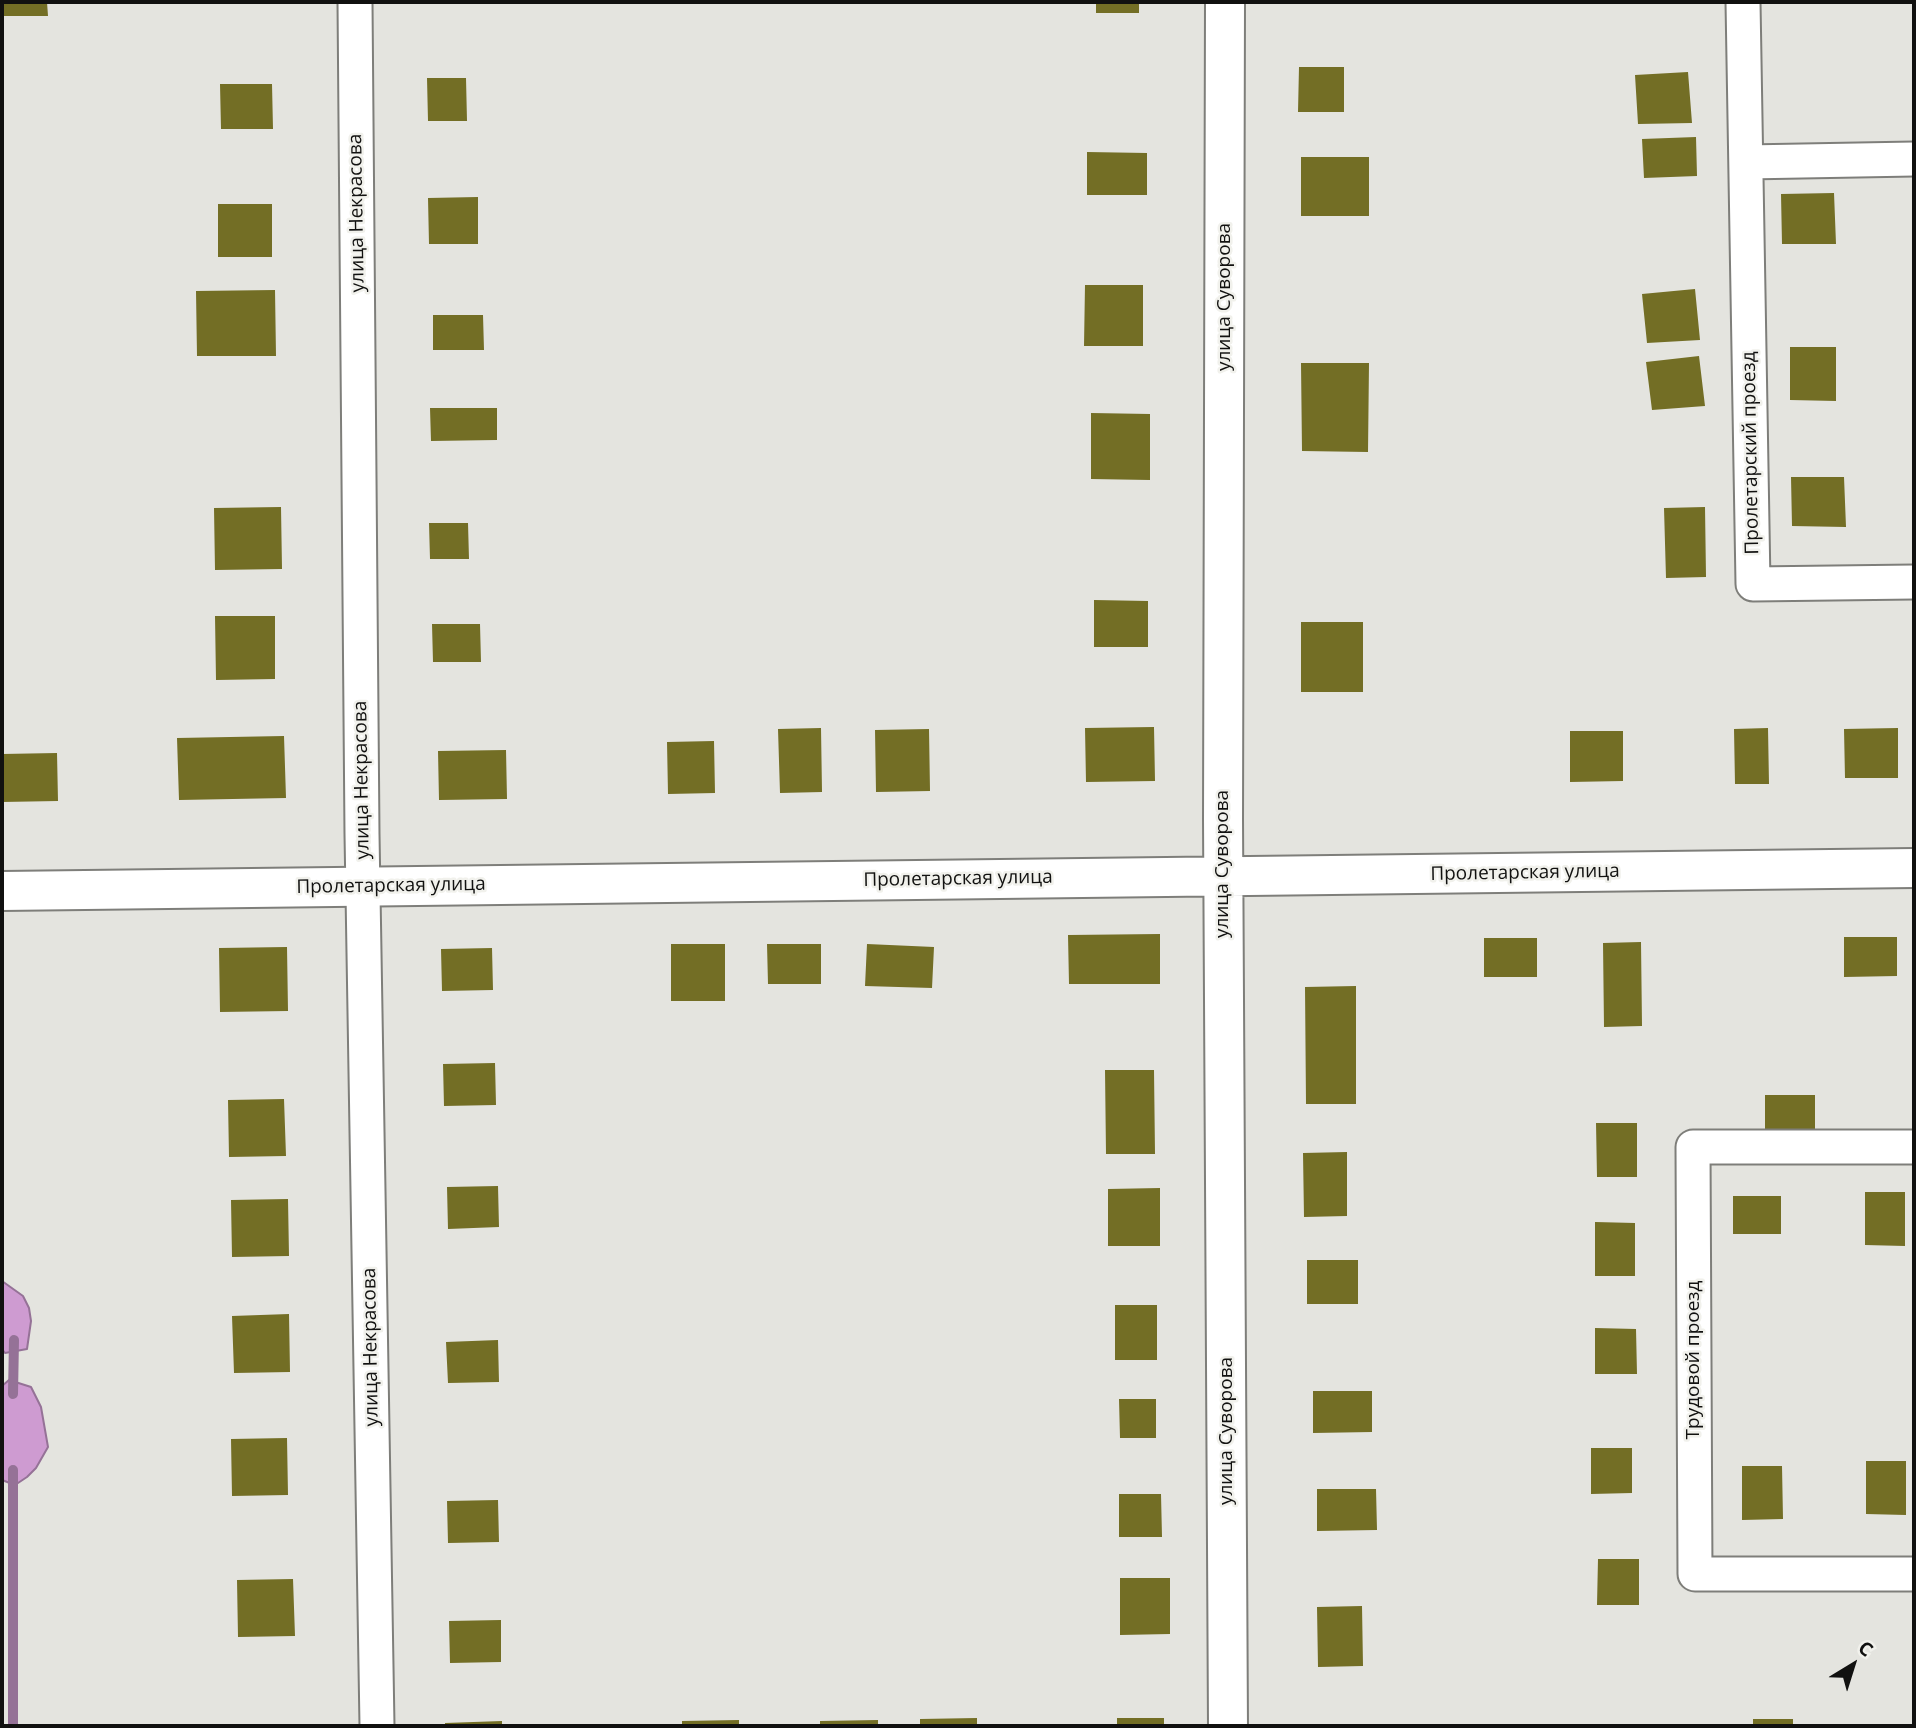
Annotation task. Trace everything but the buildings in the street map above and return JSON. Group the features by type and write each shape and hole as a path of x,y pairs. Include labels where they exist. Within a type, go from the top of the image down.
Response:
{"main road":[{"name":"улица Суворова","path":"1225,2 1224,876 1228,1726"},
{"name":"Пролетарская улица","path":"2,891 1914,868"}],"street":[{"name":"улица Некрасова","path":"355,2 363,886 377,1726"},
{"name":"Пролетарский проезд","path":"1743,2 1753,584 1914,582"},
{"path":"1746,162 1914,159"},
{"name":"Трудовой проезд","path":"1914,1147 1693,1147 1695,1574 1914,1574"}],"shaded area":[{"path":"2,1281 23,1296 29,1308 31,1321 27,1349 5,1353 2,1349"},
{"path":"9,1380 31,1387 41,1407 48,1447 36,1468 15,1485 2,1480 2,1386"}],"waterway":[{"path":"13,1394 14,1340"},
{"path":"13,1470 13,1726"}]}
